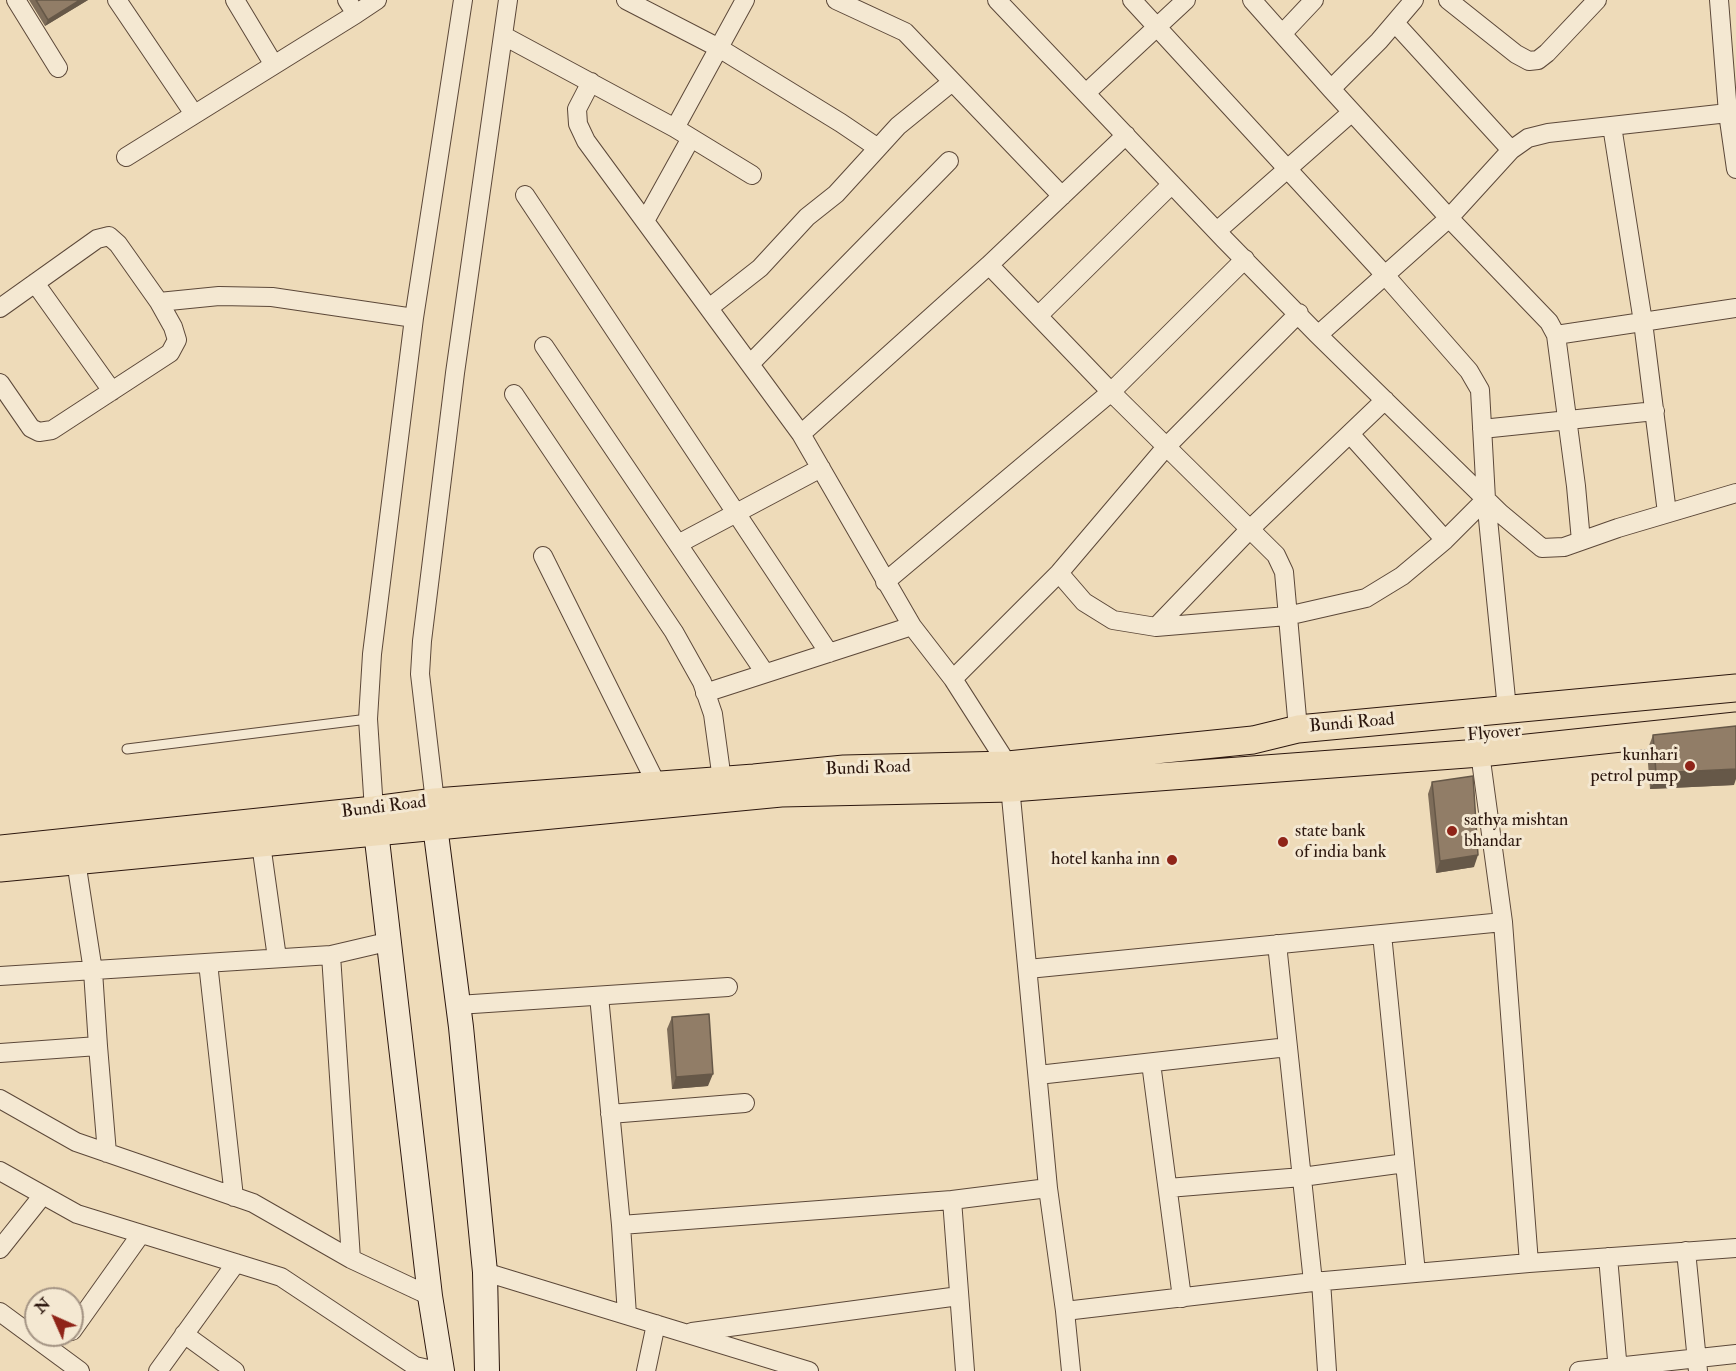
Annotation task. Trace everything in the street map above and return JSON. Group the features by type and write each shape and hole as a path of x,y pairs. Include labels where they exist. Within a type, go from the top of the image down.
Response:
{"main road":[{"name":"Bundi Road","path":"0,849 375,821 657,785 844,769 1010,777 1253,740 1302,739 1507,709 1736,688"},
{"name":"Flyover","path":"1302,739 1512,733 1736,710"},
{"name":"Bundi Road","path":"435,814 1010,777 1479,753 1736,726"},
{"name":"Bundi Road","path":"0,868 261,844 375,821"}],"street":[{"path":"16,0 58,68"},
{"path":"117,0 194,114"},
{"path":"236,0 274,65"},
{"path":"126,157 274,65 351,7 377,0"},
{"path":"442,1371 430,1296 375,821 368,719 372,654 414,318 463,0"},
{"path":"486,1371 485,1272 458,1005 420,674 422,641 455,374 508,0"},
{"path":"626,0 719,48 878,148"},
{"path":"675,128 745,0"},
{"path":"836,0 904,32 1062,196"},
{"path":"998,0 1318,335 1500,513 1542,548 1564,547 1736,493"},
{"path":"1132,0 1384,274 1469,371 1480,390 1486,499 1507,709"},
{"path":"1086,93 1186,0"},
{"path":"1252,0 1449,218 1550,322 1556,335 1581,541"},
{"path":"1282,34 1314,0"},
{"path":"1331,89 1379,41 1414,0"},
{"path":"1448,0 1516,54 1529,61 1538,60 1547,53 1592,1"},
{"path":"1719,0 1736,169"},
{"path":"1395,23 1511,150"},
{"path":"504,36 675,128 752,175"},
{"path":"591,82 577,109 578,124 586,141 801,434 885,582 912,626 953,679 1010,777 1048,1188 1071,1371"},
{"path":"709,308 760,268 807,217 836,194 898,126 952,82"},
{"path":"1318,335 1449,218 1511,150 1528,138 1548,133 1612,126 1731,104"},
{"path":"1217,231 1352,112"},
{"path":"1612,126 1643,322 1667,513"},
{"path":"801,434 989,265 1126,135"},
{"path":"645,221 692,138"},
{"path":"750,364 949,161"},
{"path":"1038,316 1172,184"},
{"path":"525,195 829,653"},
{"path":"0,308 97,239 109,236 118,244 159,302 173,327 177,340 170,353 52,430 39,432 31,428 0,383"},
{"path":"885,582 1111,392 1245,259"},
{"path":"989,265 1111,392 1276,555 1284,572 1302,739"},
{"path":"35,283 112,391"},
{"path":"159,302 219,296 272,297 414,318"},
{"path":"1556,335 1736,308"},
{"path":"953,679 1059,573 1166,447 1299,314"},
{"path":"544,346 765,673"},
{"path":"514,394 674,632 702,682 712,714 722,780"},
{"path":"1156,627 1250,530 1385,400"},
{"path":"1482,429 1655,411"},
{"path":"1350,434 1445,540"},
{"path":"678,544 821,468"},
{"path":"1059,573 1084,602 1113,620 1156,627 1287,616 1366,598 1402,576 1445,540 1486,499"},
{"path":"543,556 657,785"},
{"path":"705,693 912,626"},
{"path":"1479,753 1503,922 1528,1263"},
{"path":"261,844 277,958"},
{"path":"76,861 93,971 107,1153"},
{"path":"1028,969 1503,922"},
{"path":"1382,934 1416,1273"},
{"path":"0,976 331,955 390,941"},
{"path":"1277,944 1302,1177 1327,1371"},
{"path":"331,955 351,1259"},
{"path":"208,963 234,1197"},
{"path":"458,1005 729,987"},
{"path":"599,996 621,1225 627,1315"},
{"path":"0,1053 98,1046"},
{"path":"1038,1075 1288,1047"},
{"path":"1151,1062 1182,1298"},
{"path":"0,1099 76,1142 253,1203 351,1259 430,1296"},
{"path":"610,1114 745,1103"},
{"path":"1168,1188 1302,1177 1405,1163"},
{"path":"0,1171 78,1214 281,1277 413,1369 437,1371"},
{"path":"621,1225 952,1200 1048,1188"},
{"path":"0,1249 42,1195"},
{"path":"952,1200 965,1371"},
{"path":"84,1314 141,1234"},
{"path":"1065,1311 1317,1282 1528,1263 1736,1248"},
{"path":"1686,1251 1698,1365"},
{"path":"1608,1257 1618,1369"},
{"path":"158,1371 236,1263"},
{"path":"485,1272 809,1371"},
{"path":"685,1333 959,1296"},
{"path":"0,1312 80,1371"},
{"path":"646,1371 656,1324"},
{"path":"184,1334 235,1371"},
{"path":"56,1353 60,1347"},
{"path":"1579,1371 1698,1365 1736,1354"}],"lane":[{"path":"127,749 368,719"}],"building":[{"path":"36,0 80,0 48,20"},
{"path":"1736,726 1736,769 1656,773 1653,735"},
{"name":"sathya mishtan bhandar","path":"1473,776 1478,855 1440,861 1432,782"},
{"path":"709,1014 713,1074 676,1077 672,1017"}],"place":[{"name":"kunhari petrol pump","path":"1690,766"},
{"name":"sathya mishtan bhandar","path":"1452,831"},
{"name":"state bank of india bank","path":"1283,842"},
{"name":"hotel kanha inn","path":"1172,860"}]}
